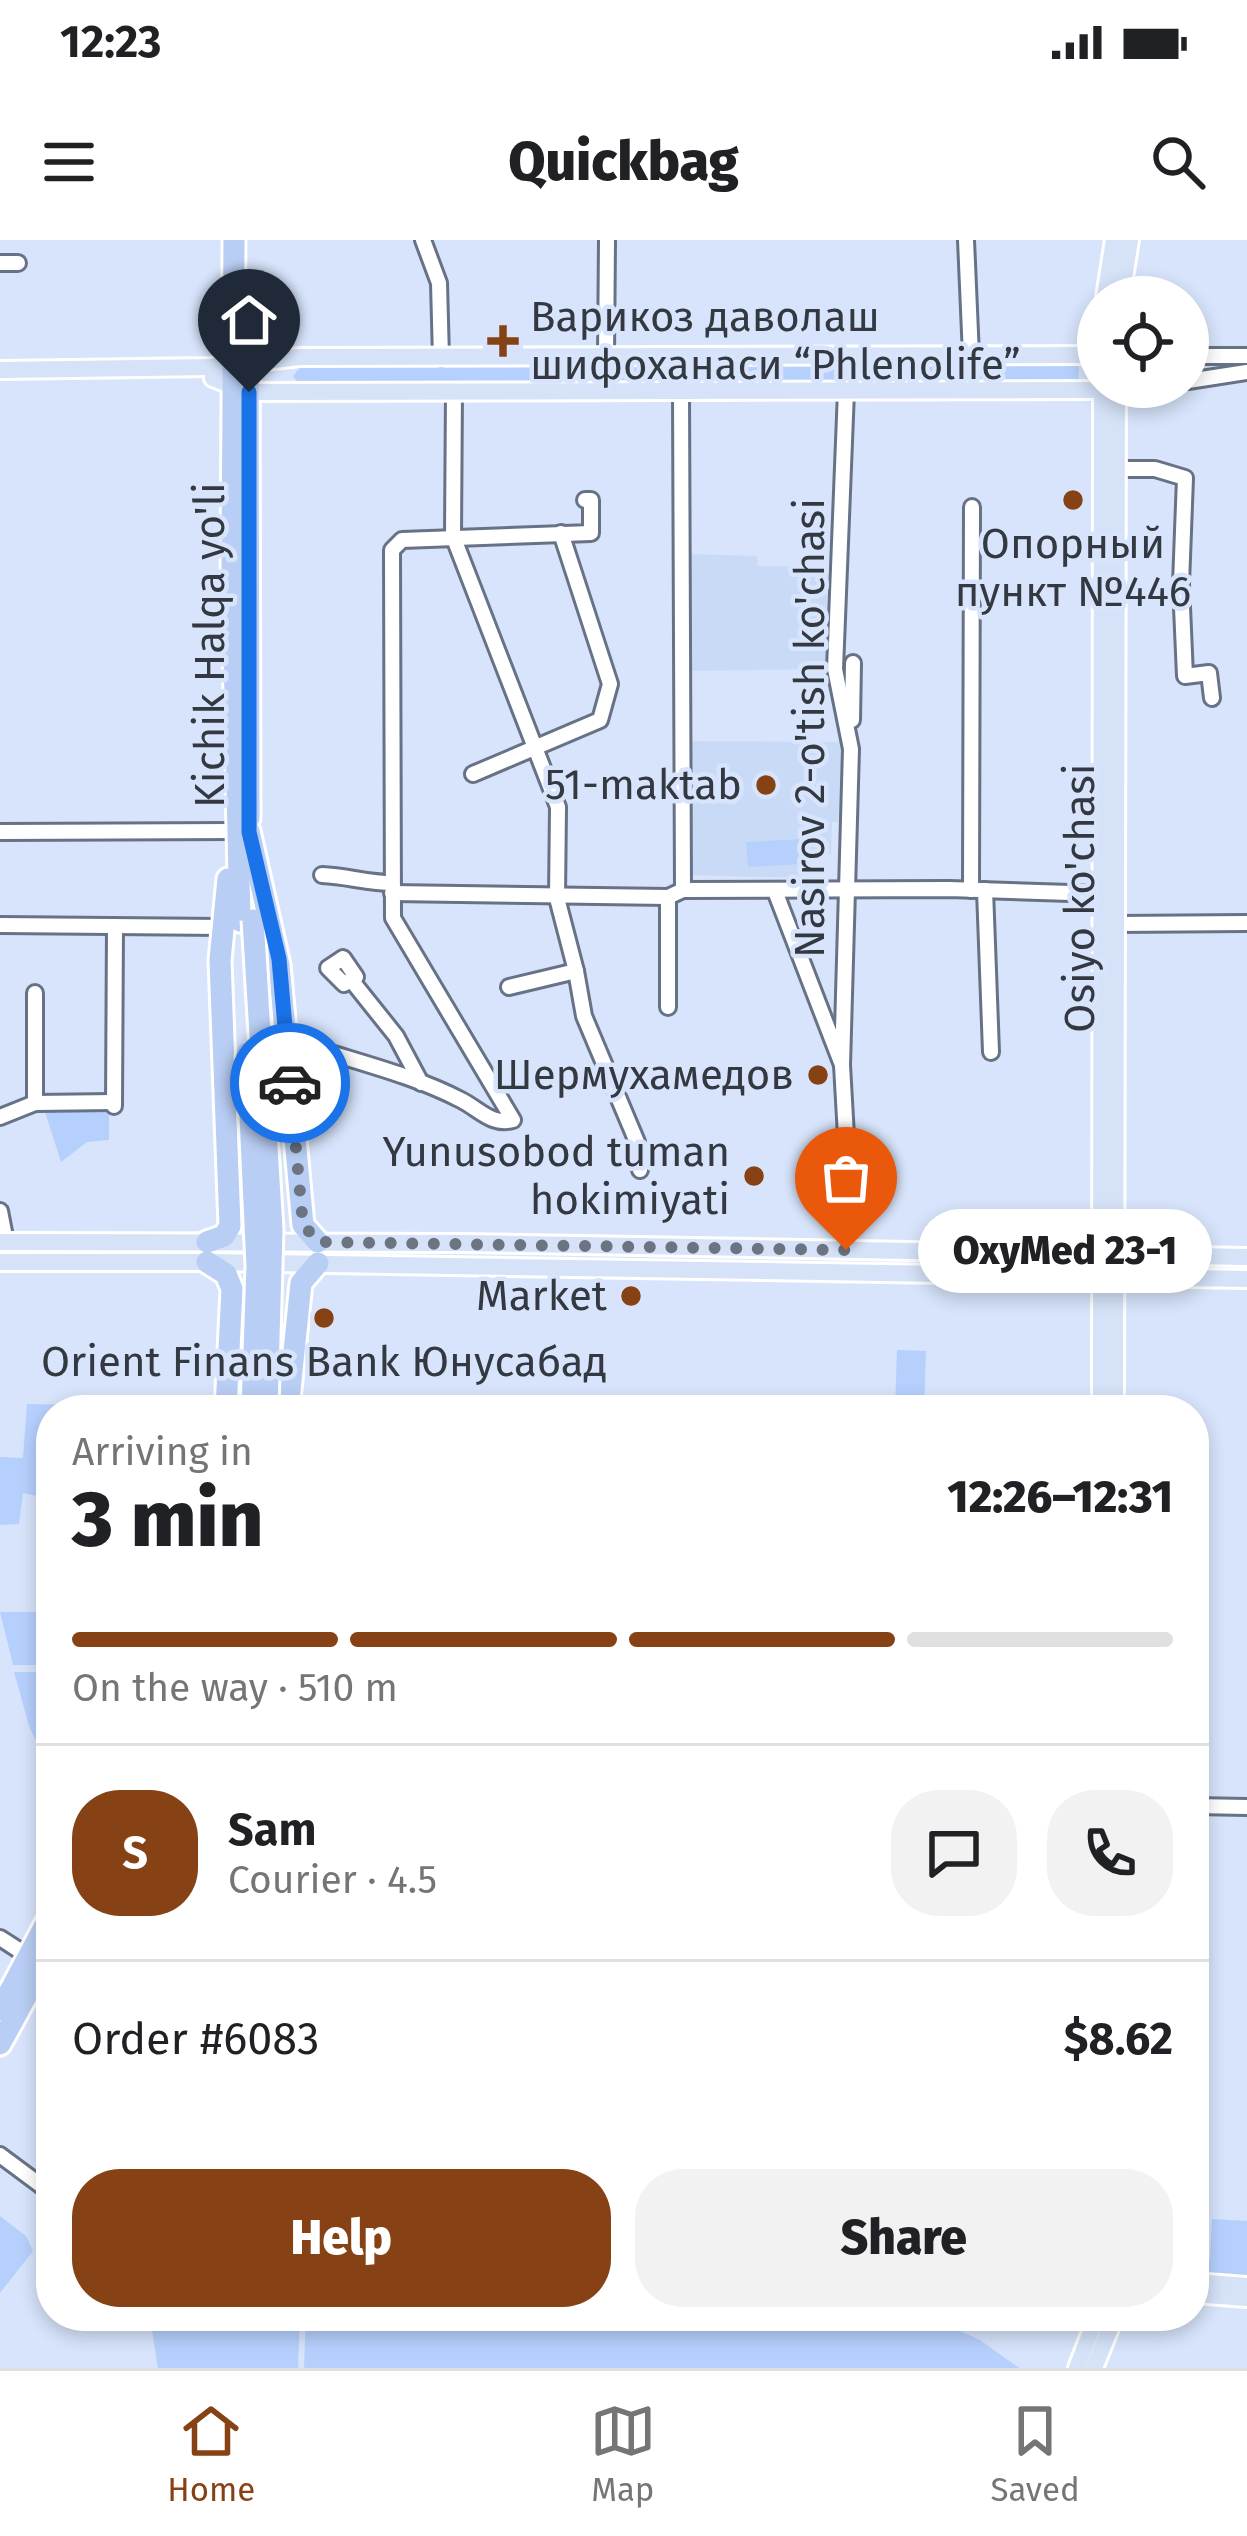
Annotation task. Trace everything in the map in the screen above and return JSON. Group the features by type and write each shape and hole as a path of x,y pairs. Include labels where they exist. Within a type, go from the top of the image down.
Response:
{"highway":[{"name":"Kichik Halqa yo'li","path":"234,240 242,831 232,924 257,1266 253,1395"},
{"name":"Kichik Halqa yo'li","path":"235,375 247,240"},
{"path":"228,1395 233,1300 226,1274 207,1252 226,1233 230,1206 232,924 242,831"},
{"path":"242,831 279,959 300,1204 305,1231 318,1253 301,1283 290,1395"},
{"name":"Kichik Halqa yo'li","path":"232,924 272,1229 267,1395"},
{"path":"227,1137 239,1152 261,1158 283,1153 292,1135"},
{"path":"230,1206 241,1188 268,1179 289,1186 300,1204"},
{"path":"233,1300 246,1318 264,1327 283,1325 298,1313"},
{"path":"230,1371 245,1358 265,1352 283,1359 292,1378"},
{"path":"0,2010 36,1960"},
{"path":"0,2044 36,1963"}],"main road":[{"path":"1108,276 1114,240"},
{"path":"1124,276 1130,240"},
{"path":"0,380 235,375 300,357 1077,356"},
{"path":"297,392 286,376 300,357"},
{"path":"681,391 682,358"},
{"path":"0,370 211,367 297,392 1077,389"},
{"name":"Osiyo ko'chasi","path":"1102,1395 1108,1276 1101,894 1109,408"},
{"name":"Osiyo ko'chasi","path":"1108,1255 1116,924 1117,469 1111,408"},
{"path":"3,1242 207,1252 318,1253 527,1244 1247,1257"},
{"path":"527,1244 528,1266"},
{"path":"906,1250 912,1263 908,1273"},
{"path":"0,1262 207,1252"},
{"path":"318,1253 528,1266 1247,1279"},
{"name":"Osiyo ko'chasi","path":"1108,1276 1114,1395"},
{"path":"1209,2283 1247,2286"},
{"path":"1209,2295 1247,2298"},
{"path":"1077,2368 1091,2331"},
{"path":"1094,2368 1109,2331"}],"street":[{"path":"423,240 439,283 441,358"},
{"path":"606,358 607,240"},
{"path":"966,240 971,356"},
{"path":"0,263 18,263"},
{"path":"1209,359 1245,364"},
{"path":"1209,375 1245,364"},
{"path":"668,1007 676,894 681,391"},
{"name":"Nasirov 2-o'tish ko'chasi","path":"842,1065 851,749 835,669 846,391"},
{"path":"454,392 453,536 558,807 557,898 584,1016 637,1142 640,1170"},
{"path":"1117,469 1155,470 1185,478 1181,584 1186,676 1207,671 1212,698"},
{"path":"288,1046 305,1045 421,1083 495,1121 509,1122 513,1115 393,918 392,550 401,540 591,533 591,501 585,500"},
{"path":"972,507 978,890 992,1052"},
{"path":"473,774 599,722 609,688 561,533"},
{"path":"851,749 853,663"},
{"path":"0,832 242,831"},
{"path":"322,875 359,876 392,888 557,898 846,889 1101,894"},
{"path":"775,891 842,1065 847,1154"},
{"path":"1116,924 1247,923"},
{"path":"0,925 232,924"},
{"path":"0,1117 35,1103 114,1104 115,926"},
{"path":"509,987 576,971"},
{"path":"352,980 396,1036 421,1083"},
{"path":"35,993 35,1103"},
{"path":"0,1211 3,1242"},
{"path":"1209,1806 1247,1807"},
{"path":"0,1938 36,1952"},
{"path":"0,2155 36,2182"}],"shaded area":[{"path":"1072,362 1077,364 1077,384 771,380 686,384 686,365"},
{"path":"302,365 672,365 672,384 301,386 293,376"},
{"path":"688,554 757,556 758,566 828,567 825,669 686,671"},
{"name":"51-maktab","path":"691,741 843,742 841,822 832,822 831,854 807,854 806,878 690,875"},
{"path":"801,839 803,864 748,867 746,842"},
{"path":"45,1112 109,1112 109,1140 87,1142 61,1162"},
{"path":"897,1350 926,1351 925,1395 895,1395"},
{"path":"27,1404 36,1404 36,1496 23,1493 19,1524 0,1525 0,1457 23,1458"},
{"path":"0,1612 36,1612 36,1665 13,1665"},
{"path":"14,1672 36,1672 36,1740"},
{"path":"0,2216 26,2236 33,2251 0,2293"},
{"path":"1212,2219 1247,2221 1247,2277 1209,2275"},
{"path":"152,2331 299,2331 298,2368 158,2368"},
{"path":"305,2331 960,2331 1019,2368 304,2368"}],"way so far":[{"path":"290,1083 303,1225 319,1242 846,1250"}],"place":[{"name":"Варикоз даволаш шифоханаси “Phlenolife”","path":"503,341"},
{"name":"Опорный пункт №446","path":"1073,500"},
{"name":"51-maktab","path":"766,785"},
{"name":"Шермухамедов","path":"818,1075"},
{"name":"Yunusobod tuman hokimiyati","path":"754,1176"},
{"name":"OxyMed 23-1","path":"846,1250"},
{"name":"Market","path":"631,1296"},
{"name":"Orient Finans Bank Юнусабад","path":"324,1318"}],"route":[{"path":"249,392 249,832 279,959 290,1083"}]}
